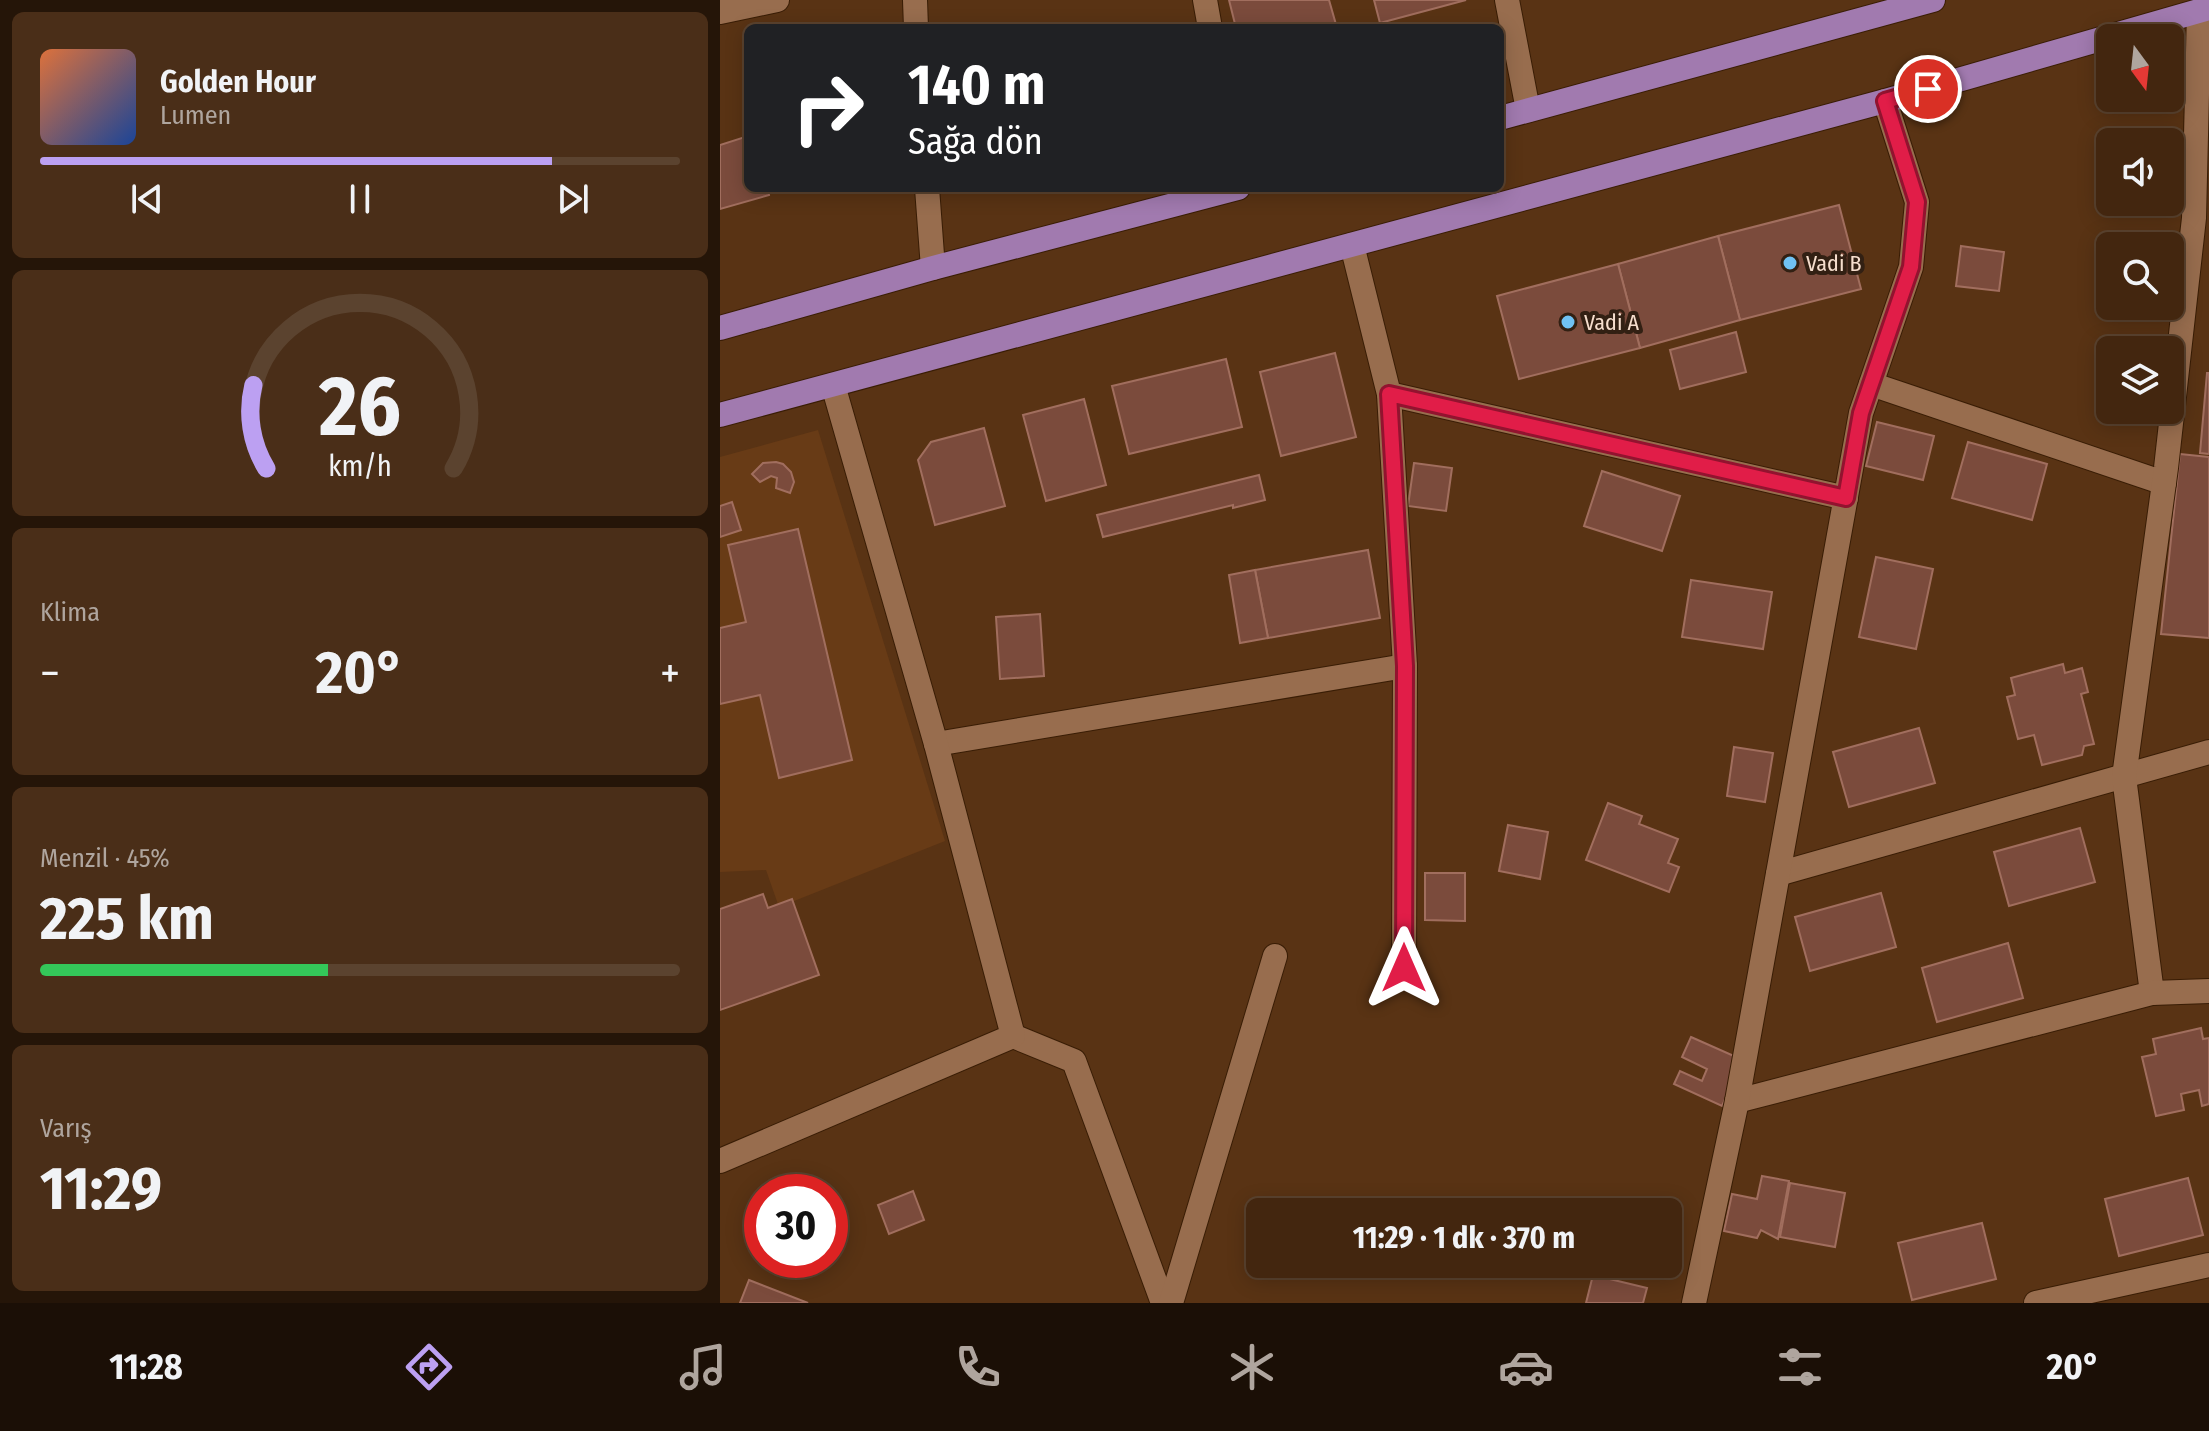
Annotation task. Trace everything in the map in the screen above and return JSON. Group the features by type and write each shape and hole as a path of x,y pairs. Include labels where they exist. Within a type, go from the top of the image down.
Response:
{"main road":[{"path":"1504,117 1933,0"},
{"path":"720,415 1885,101 2204,9"},
{"path":"720,328 1222,192"}],"street":[{"path":"720,12 777,0"},
{"path":"915,0 916,24"},
{"path":"1205,0 1209,24"},
{"path":"1507,0 1528,110"},
{"path":"2152,993 2124,777 2202,220 2204,9"},
{"path":"1694,1303 1737,1101 1861,413 1911,267 1917,202 1885,101"},
{"path":"927,192 933,268"},
{"path":"1352,245 1389,394 1405,666 1404,968"},
{"path":"1871,384 2164,483"},
{"path":"833,385 936,744 1013,1036"},
{"path":"1389,394 1846,498"},
{"path":"936,744 1405,666"},
{"path":"1778,874 2209,752"},
{"path":"1171,1303 1275,956"},
{"path":"1737,1101 2152,993 2209,991"},
{"path":"720,1161 1013,1036 1074,1061 1163,1303"},
{"path":"2036,1303 2209,1265"}],"shaded area":[{"path":"818,430 945,841 779,907 766,870 720,872 720,457"}],"building":[{"path":"1229,0 1329,0 1336,24 1235,24"},
{"path":"1374,0 1466,0 1380,23"},
{"path":"744,137 744,192 769,192 769,195 720,209 720,145"},
{"name":"Vadi B","path":"1839,205 1861,289 1740,320 1718,236"},
{"path":"1718,236 1740,320 1640,348 1618,264"},
{"path":"1961,246 2004,252 1999,291 1956,286"},
{"name":"Vadi A","path":"1618,264 1640,348 1519,379 1497,296"},
{"path":"1736,332 1746,372 1680,389 1670,350"},
{"path":"1335,353 1356,437 1281,456 1260,372"},
{"path":"1226,359 1242,427 1129,454 1112,386"},
{"path":"2209,373 2209,454 2200,453"},
{"path":"1084,399 1106,485 1046,501 1023,415"},
{"path":"1877,422 1934,436 1923,480 1866,466"},
{"path":"984,428 1005,506 935,525 918,460 931,442"},
{"path":"1968,442 2047,464 2032,520 1952,498"},
{"path":"2180,454 2209,457 2209,638 2161,634"},
{"path":"776,462 791,472 794,482 790,493 776,488 777,478 771,476 760,482 752,474 763,463"},
{"path":"1414,463 1452,468 1446,511 1408,506"},
{"path":"1602,471 1680,496 1662,551 1584,526"},
{"path":"1259,475 1265,500 1103,537 1097,515"},
{"path":"732,502 741,530 720,537 720,506"},
{"path":"798,529 852,760 779,778 760,695 720,704 720,628 746,622 728,545"},
{"path":"1368,550 1380,618 1268,638 1255,570"},
{"path":"1876,557 1933,569 1916,649 1859,637"},
{"path":"1255,570 1268,638 1240,643 1229,575"},
{"path":"1691,580 1772,592 1763,649 1682,637"},
{"path":"1040,614 1044,676 1000,679 996,617"},
{"path":"2063,664 2065,673 2082,668 2088,692 2081,694 2094,744 2084,746 2082,755 2042,765 2034,735 2018,739 2007,697 2015,695 2011,678"},
{"path":"1919,728 1935,783 1849,807 1833,752"},
{"path":"1734,747 1773,753 1765,802 1727,796"},
{"path":"1608,803 1642,816 1639,824 1678,839 1668,863 1679,867 1669,892 1586,860"},
{"path":"1508,825 1548,832 1540,879 1499,871"},
{"path":"2080,828 2095,882 2009,906 1994,852"},
{"path":"1425,873 1465,873 1465,921 1425,920"},
{"path":"1881,893 1896,947 1810,971 1795,917"},
{"path":"763,894 768,908 792,899 819,975 720,1010 720,909"},
{"path":"2008,943 2023,998 1937,1022 1922,968"},
{"path":"2201,1028 2203,1039 2209,1038 2209,1104 2202,1106 2199,1090 2181,1094 2184,1110 2156,1116 2142,1057 2156,1054 2153,1039"},
{"path":"1691,1037 1743,1060 1722,1106 1674,1084 1680,1071 1702,1081 1707,1069 1682,1057"},
{"path":"1762,1176 1789,1181 1778,1239 1761,1230 1757,1238 1724,1231 1732,1194 1757,1199"},
{"path":"2188,1178 2203,1235 2119,1256 2105,1199"},
{"path":"1790,1183 1845,1193 1835,1247 1780,1237"},
{"path":"913,1191 924,1220 889,1234 878,1205"},
{"path":"1982,1223 1996,1279 1912,1300 1898,1243"},
{"path":"1592,1278 1647,1288 1643,1303 1586,1303"},
{"path":"749,1280 808,1303 740,1303"}],"place":[{"name":"Vadi B","path":"1790,263"},
{"name":"Vadi A","path":"1568,322"}],"route":[{"path":"1404,968 1405,666 1389,394 1846,498 1861,413 1911,267 1917,202 1885,101 1928,89"}]}
